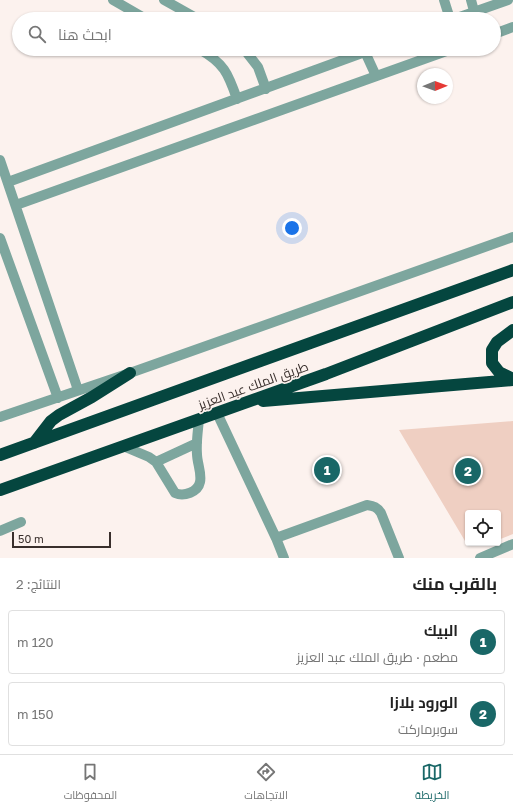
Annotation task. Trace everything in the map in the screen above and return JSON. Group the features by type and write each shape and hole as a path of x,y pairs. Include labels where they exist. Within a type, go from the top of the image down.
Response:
{"highway":[{"name":"طريق الملك عبد العزيز","path":"0,455 513,270"},
{"name":"طريق الملك عبد العزيز","path":"0,490 199,420 513,302"},
{"path":"513,330 497,342 492,350 492,363 499,372 513,380"},
{"path":"34,443 51,421 59,415 92,397 130,373"},
{"path":"245,403 513,380"}],"street":[{"path":"113,0 134,12"},
{"path":"164,0 185,12"},
{"path":"444,0 448,12"},
{"path":"471,0 474,11 508,0"},
{"path":"501,31 513,27"},
{"path":"210,56 220,63 231,81 237,99"},
{"path":"249,56 258,67 266,89"},
{"path":"8,182 353,56"},
{"path":"371,56 376,76"},
{"path":"16,205 432,56"},
{"path":"0,160 78,390"},
{"path":"0,417 130,373 513,237"},
{"path":"0,238 58,398"},
{"path":"217,413 284,558"},
{"path":"123,446 149,457 156,462 175,493 184,495 197,488 200,483 197,443 199,420"},
{"path":"156,462 197,443"},
{"path":"276,538 367,505 377,508 381,513 399,558"},
{"path":"0,531 21,522"},
{"path":"480,558 513,544"}],"building":[{"path":"513,421 513,534 501,539 501,510 465,510 465,541 399,430"}],"place":[{"name":"البيك","path":"327,470"},
{"name":"الورود بلازا","path":"468,471"}]}
